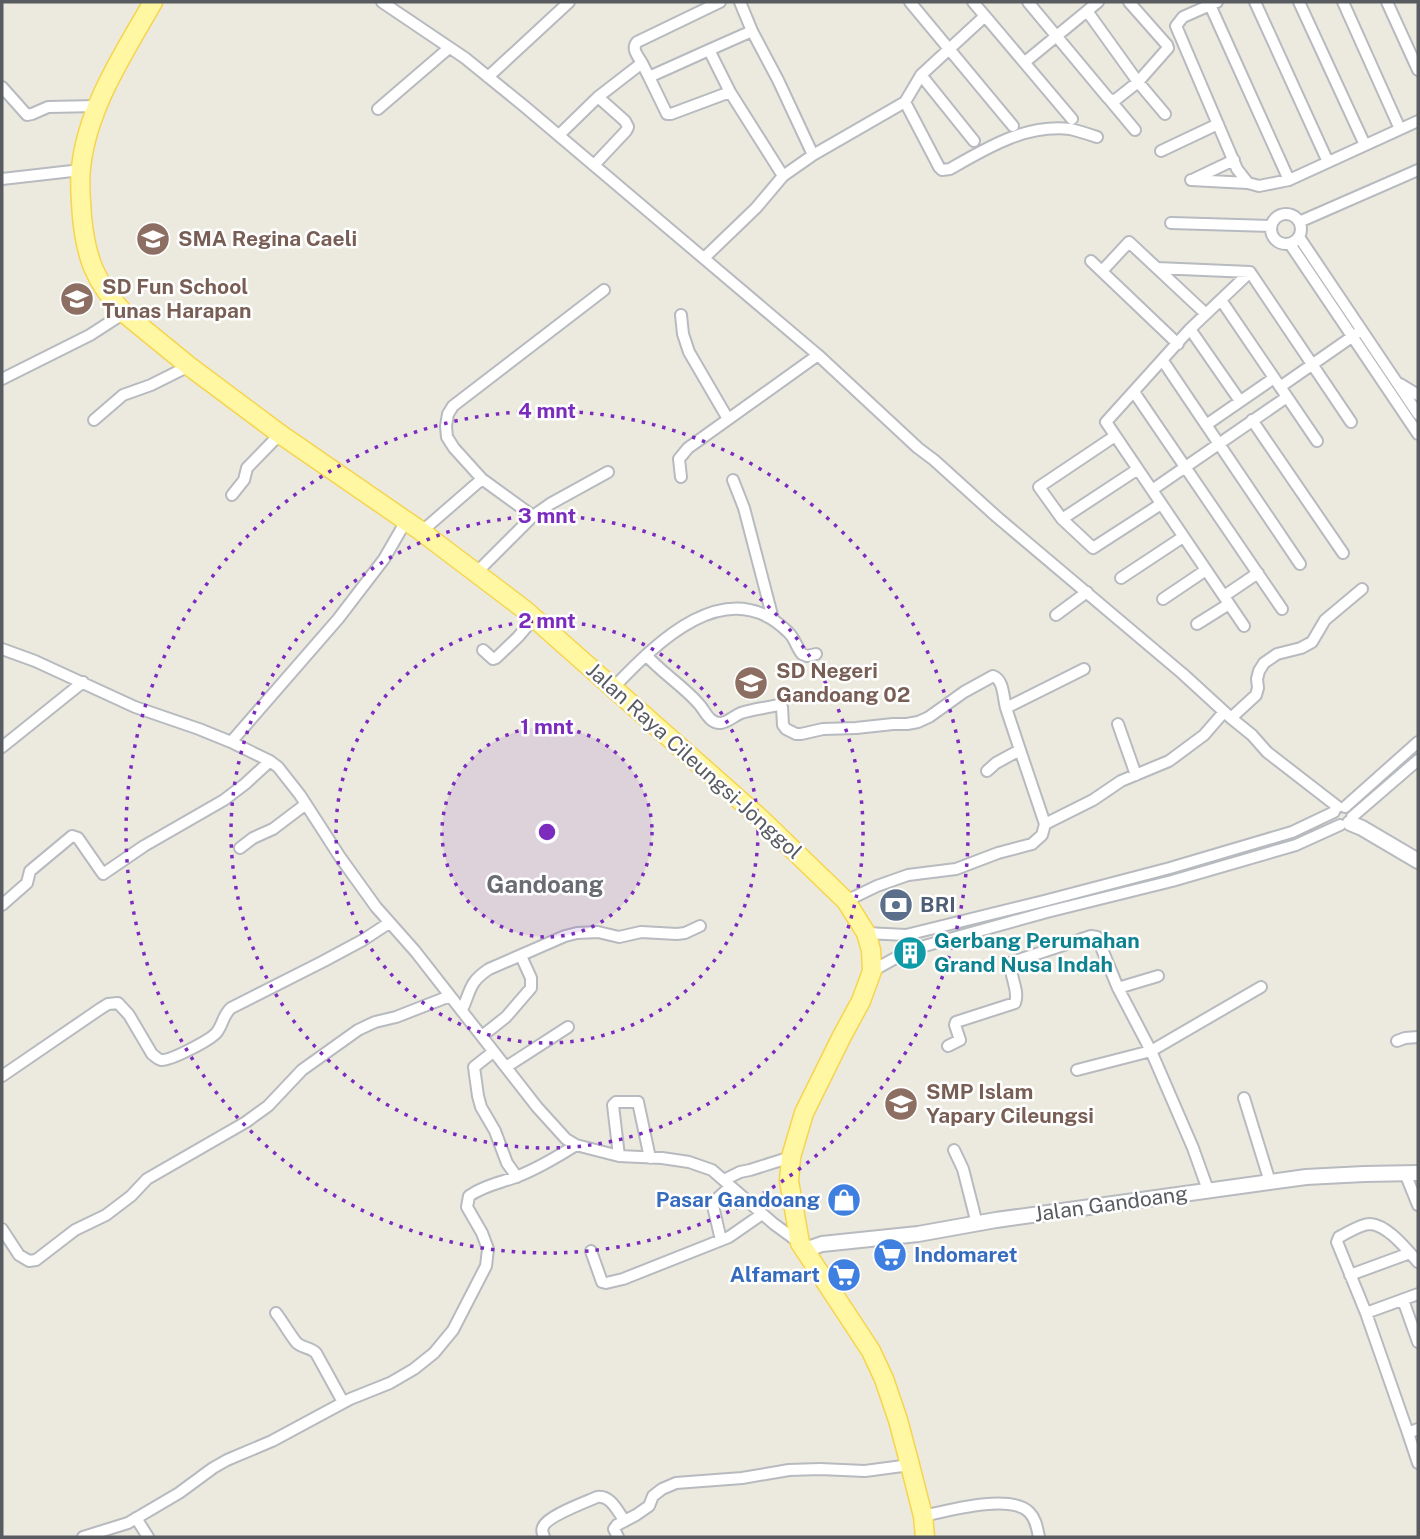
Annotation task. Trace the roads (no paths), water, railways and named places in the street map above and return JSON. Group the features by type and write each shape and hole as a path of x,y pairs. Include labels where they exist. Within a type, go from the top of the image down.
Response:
{"main road":[{"name":"Jalan Raya Cileungsi-Jonggol","path":"153,2 106,88 85,143 80,170 80,192 84,236 97,279 124,313 189,366 280,434 406,521 534,618 760,818 846,901 866,933 871,950 872,971 861,1001 804,1113 791,1157 789,1181 803,1246 871,1351 884,1379 910,1465 923,1516 925,1537"}],"street":[{"path":"382,2 465,58 704,258 818,355 918,448 1018,535 1184,674 1252,735 1267,752 1339,809 1350,810 1347,822"},
{"path":"488,77 569,2"},
{"path":"720,2 636,42 634,49 667,114 730,92"},
{"path":"740,2 813,155"},
{"path":"910,2 1013,126"},
{"path":"973,2 1072,119"},
{"path":"1026,62 1098,2"},
{"path":"1110,100 1114,101 1138,82 1168,48 1129,2"},
{"path":"1255,2 1328,162"},
{"path":"1299,2 1365,145"},
{"path":"1343,2 1400,129"},
{"path":"1387,2 1418,70"},
{"path":"1032,3 1135,130"},
{"path":"1248,183 1234,160 1177,33 1176,26 1183,17 1213,3 1289,180"},
{"path":"1087,11 1138,82 1165,114"},
{"path":"704,258 756,208 783,176 813,155 905,102 922,75 985,16"},
{"path":"649,77 752,31"},
{"path":"378,109 449,48"},
{"path":"709,50 730,92 783,176"},
{"path":"559,135 598,97 642,63"},
{"path":"922,75 974,141"},
{"path":"2,87 27,115 48,107 98,106"},
{"path":"594,165 628,127 625,121 598,97"},
{"path":"905,102 942,170 950,169 996,145 1035,130 1072,130 1097,137"},
{"path":"1234,160 1191,180 1259,186 1289,180 1418,121"},
{"path":"1161,151 1218,124"},
{"path":"2,179 80,170"},
{"path":"1299,222 1418,170"},
{"path":"1291,214 1299,222 1301,227 1295,240 1280,243 1275,240 1270,226 1276,217 1291,214"},
{"path":"1171,223 1270,226"},
{"path":"1295,240 1418,434"},
{"path":"1102,271 1129,242 1206,314"},
{"path":"1091,261 1178,344"},
{"path":"1157,268 1250,272"},
{"path":"1244,626 1106,422 1190,329 1250,272"},
{"path":"1250,272 1351,422"},
{"path":"533,516 482,479 447,437 448,414 453,406 604,290"},
{"path":"1220,300 1317,441"},
{"path":"2,379 90,335 124,313"},
{"path":"681,315 689,352 729,419"},
{"path":"1190,329 1240,401"},
{"path":"1152,490 1252,420 1280,387 1357,334"},
{"path":"1357,334 1397,382 1418,414"},
{"path":"681,477 679,459 699,440 818,355"},
{"path":"1163,361 1300,564"},
{"path":"94,420 122,395 151,385 189,366"},
{"path":"1397,382 1418,395"},
{"path":"1206,425 1240,401 1280,387"},
{"path":"1134,392 1282,609"},
{"path":"1252,420 1343,553"},
{"path":"232,495 244,480 247,468 280,434"},
{"path":"1115,436 1040,487 1062,519 1093,548 1161,504"},
{"path":"1062,519 1138,469"},
{"path":"477,573 533,516 608,472"},
{"path":"421,532 482,479"},
{"path":"733,480 744,508 773,620"},
{"path":"231,742 351,602 384,559 406,521"},
{"path":"1121,578 1183,537"},
{"path":"1163,598 1206,570"},
{"path":"1197,624 1258,573"},
{"path":"1045,824 1093,800 1121,781 1169,761 1194,743 1256,695 1256,679 1264,663 1277,654 1301,648 1312,642 1325,620 1362,589"},
{"path":"1056,615 1087,592"},
{"path":"613,688 663,640 702,616 729,607 751,610 773,620 791,634 802,654 816,654"},
{"path":"483,650 493,659 496,658 534,618"},
{"path":"2,649 35,661 135,707 200,729 270,761 287,777 340,858 389,923 415,951 537,1108 566,1139 576,1145 619,1156 662,1158 704,1166 803,1246"},
{"path":"646,655 669,678 687,690 710,719 723,723 739,714 778,705 782,707 786,729 796,734 823,729 869,728 918,722 992,676 997,677 1045,824 1042,835 1032,844 956,869 908,875 846,901"},
{"path":"1006,708 1084,669"},
{"path":"2,747 83,682"},
{"path":"1118,724 1136,775"},
{"path":"872,971 910,950 1045,906 1292,832 1339,809 1418,742"},
{"path":"987,771 1020,750"},
{"path":"866,933 906,935 1171,881 1296,845 1347,822 1418,760"},
{"path":"2,905 27,883 30,870 72,836 78,838 103,874 144,846 224,800 270,761"},
{"path":"240,848 306,804"},
{"path":"1339,809 1333,819 1362,828 1418,861"},
{"path":"1170,868 1171,881"},
{"path":"2,1076 113,1002 118,1003 129,1015 152,1054 165,1060 208,1041 219,1031 225,1013 231,1007 322,962 389,923"},
{"path":"462,1010 472,982 488,969 565,936 598,932 619,937 641,932 677,934 699,926"},
{"path":"889,934 895,956"},
{"path":"948,1046 960,1040 956,1022 1015,1003 1017,996 1010,967 1012,962 1091,936 1097,937 1118,988 1151,1051 1208,1190"},
{"path":"482,1036 506,1017 529,993 531,978 521,956"},
{"path":"1118,988 1158,976"},
{"path":"1077,1070 1151,1051 1261,987"},
{"path":"2,1228 19,1255 29,1261 36,1259 75,1230 106,1215 147,1180 246,1122 268,1106 302,1070 358,1030 450,996"},
{"path":"506,1067 568,1027"},
{"path":"1397,1041 1418,1037"},
{"path":"493,1052 474,1067 478,1096 507,1163 517,1177"},
{"path":"1244,1098 1270,1182"},
{"path":"619,1156 613,1105 616,1102 638,1102 650,1158"},
{"path":"83,1537 136,1518 227,1460 272,1441 343,1402 390,1383 414,1369 434,1353 453,1330 486,1266 488,1249 467,1207 469,1196 478,1189 517,1177 545,1164 576,1145"},
{"path":"954,1150 963,1169 977,1224"},
{"path":"721,1240 713,1206 727,1184 740,1172 791,1157"},
{"path":"1411,1173 1418,1205"},
{"name":"Jalan Gandoang","path":"803,1246 918,1234 1270,1182 1411,1173"},
{"path":"591,1251 600,1278 606,1283 623,1279 729,1237 762,1214"},
{"path":"1418,1262 1395,1237 1369,1224 1339,1237 1337,1242 1413,1431 1418,1463"},
{"path":"1350,1275 1410,1252"},
{"path":"1366,1313 1418,1294"},
{"path":"1403,1300 1418,1342"},
{"path":"276,1313 296,1342 316,1353 343,1402"},
{"path":"618,1537 614,1529 617,1525 636,1516 649,1506 653,1496 676,1483 742,1478 789,1470 865,1471 910,1465"},
{"path":"544,1537 543,1528 550,1519 597,1497 604,1496 608,1499 625,1521"},
{"path":"923,1516 966,1506 998,1503 1020,1506 1035,1521 1039,1537"},
{"path":"136,1518 148,1537"}],"place":[{"name":"SMA Regina Caeli","path":"153,239"},
{"name":"SD Fun School Tunas Harapan","path":"77,299"},
{"name":"SD Negeri Gandoang 02","path":"751,683"},
{"name":"BRI","path":"896,905"},
{"name":"Gerbang Perumahan Grand Nusa Indah","path":"910,953"},
{"name":"SMP Islam Yapary Cileungsi","path":"901,1104"},
{"name":"Pasar Gandoang","path":"844,1200"},
{"name":"Indomaret","path":"890,1255"},
{"name":"Alfamart","path":"844,1275"}],"district":[{"name":"Gandoang","path":"545,885"}]}
